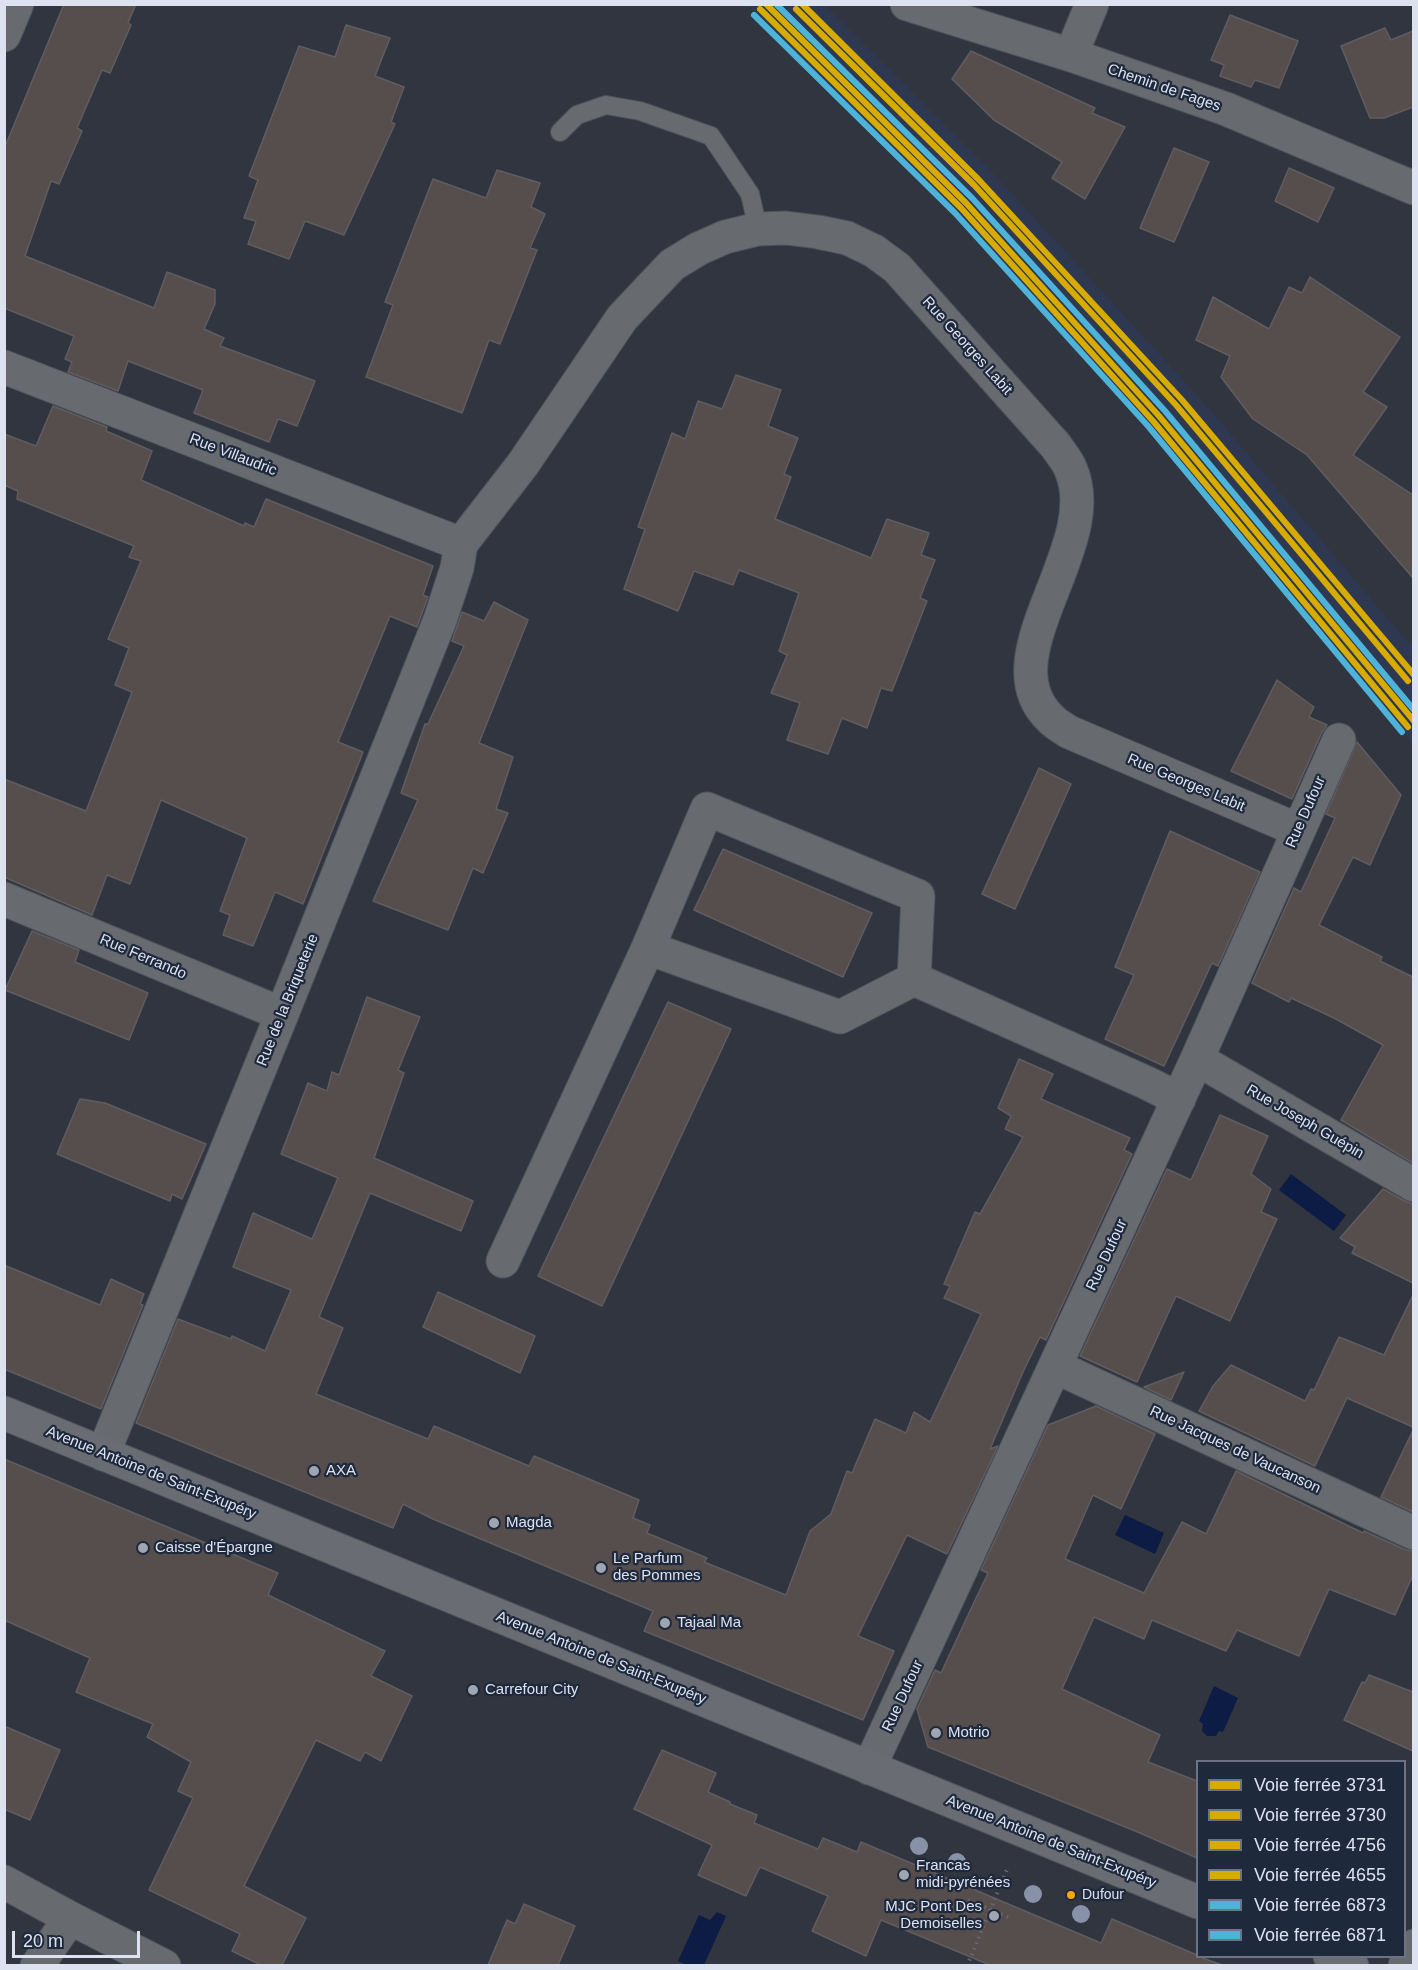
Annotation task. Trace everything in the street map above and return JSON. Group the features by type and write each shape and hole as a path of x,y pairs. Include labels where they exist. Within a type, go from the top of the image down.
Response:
{"main road":[{"name":"Avenue Antoine de Saint-Exupéry","path":"4,1413 1196,1902"},
{"path":"1335,1958 1352,1965"}],"street":[{"path":"4,35 17,4"},
{"name":"Chemin de Fages","path":"907,4 1071,56 1226,109 1413,188"},
{"path":"1071,56 1092,4"},
{"name":"Rue Georges Labit","path":"461,544 495,497 523,464 622,318 672,265 698,249 725,237 758,229 786,228 848,238 874,251 897,268 1056,446 1071,470 1076,492 1076,517 1070,545 1032,649 1030,667 1037,699 1049,718 1069,732 1298,830"},
{"name":"Rue Villaudric","path":"4,367 461,544"},
{"name":"Rue de la Briqueterie","path":"104,1454 440,620 457,568 461,544"},
{"name":"Rue Dufour","path":"869,1768 1179,1099 1339,740"},
{"path":"503,1261 648,948 707,808 918,896 914,979"},
{"name":"Rue Ferrando","path":"4,899 282,1014"},
{"path":"648,948 840,1017 914,979"},
{"path":"914,979 1137,1078 1179,1099"},
{"name":"Rue Joseph Guépin","path":"1197,1059 1413,1185"},
{"name":"Rue Jacques de Vaucanson","path":"1056,1367 1413,1533"},
{"path":"4,1882 69,1918 164,1965"},
{"path":"37,1965 69,1918"},
{"path":"1405,1965 1413,1946"}],"lane":[{"path":"560,132 577,115 606,105 640,111 711,136 750,194 758,229"}],"path":[{"path":"968,1900 1010,1918"},
{"path":"967,1965 995,1900"}],"shaded area":[{"path":"748,5 825,5 991,171 1197,395 1413,648 1413,744 1376,697 1143,426 946,203"}],"water":[{"path":"1291,1174 1346,1215 1334,1231 1279,1190"},
{"path":"1125,1515 1164,1533 1155,1554 1115,1535"},
{"path":"1214,1686 1238,1698 1223,1732 1219,1731 1216,1736 1207,1736 1202,1731 1203,1724 1199,1721"},
{"path":"717,1912 726,1916 704,1965 687,1965 678,1961 699,1915 710,1920"}],"building":[{"path":"64,4 136,4 128,23 131,25 110,73 102,70 77,128 82,131 59,184 51,181 25,256 154,308 167,272 215,290 215,304 204,329 224,338 220,346 315,381 297,426 278,419 269,442 194,413 203,390 128,361 118,391 68,372 72,362 65,359 74,336 4,308 4,149"},
{"path":"1230,15 1298,41 1279,88 1255,80 1251,87 1220,76 1224,65 1211,60"},
{"path":"346,25 390,38 375,76 404,87 391,122 395,124 344,235 305,221 289,259 248,244 256,221 244,218 258,180 249,176 299,46 335,57"},
{"path":"1385,28 1391,40 1413,31 1413,107 1384,118 1370,118 1341,46"},
{"path":"971,51 1095,108 1092,113 1125,127 1085,199 1052,178 1062,162 994,120 952,79"},
{"path":"1174,148 1209,162 1174,242 1140,228"},
{"path":"1289,168 1334,188 1318,222 1275,201"},
{"path":"497,170 540,183 531,207 545,214 530,248 537,250 500,344 489,340 462,413 366,377 393,305 385,302 433,179 486,198"},
{"path":"1310,277 1400,337 1363,392 1387,407 1353,455 1413,495 1413,578 1307,455 1253,419 1221,377 1230,356 1196,340 1213,297 1269,329 1289,287 1302,293"},
{"path":"736,375 781,390 768,426 798,438 784,474 791,477 775,519 871,558 887,519 929,533 921,555 935,560 920,598 927,601 892,691 881,688 867,728 842,718 828,754 787,740 800,703 771,693 787,655 779,651 799,593 739,570 733,585 694,571 678,611 624,589 645,529 638,527 672,433 685,439 698,401 722,409"},
{"path":"53,406 107,427 106,431 152,451 141,480 244,526 245,523 254,527 266,499 433,566 423,595 428,597 417,627 390,616 338,742 363,752 303,904 275,892 253,946 223,935 230,915 220,911 247,838 161,800 130,884 107,875 92,915 4,877 4,779 86,811 132,692 115,685 129,648 108,639 141,561 129,557 134,546 17,499 18,491 4,485 4,434 36,446"},
{"path":"494,602 528,620 479,743 513,757 496,809 508,813 483,873 473,868 448,930 373,901 418,800 401,793 425,724 428,724 464,646 452,641 462,612 484,621"},
{"path":"1277,680 1314,707 1309,717 1327,725 1292,799 1231,771"},
{"path":"1357,742 1401,795 1370,865 1353,857 1319,925 1382,957 1380,961 1413,977 1413,1163 1341,1120 1383,1045 1334,1018 1291,998 1289,1002 1252,983 1294,888 1301,892 1335,818 1326,814"},
{"path":"1039,768 1071,784 1015,909 982,894"},
{"path":"1170,831 1260,872 1218,966 1212,963 1164,1066 1105,1039 1134,975 1115,967"},
{"path":"723,849 872,913 843,977 694,910"},
{"path":"32,931 79,950 75,962 148,993 129,1040 5,990"},
{"path":"367,997 420,1017 398,1070 404,1073 374,1158 473,1201 461,1231 370,1193 319,1317 343,1328 316,1394 428,1439 434,1426 529,1466 534,1456 639,1500 633,1518 650,1525 647,1533 707,1558 704,1562 786,1595 810,1531 831,1514 847,1471 852,1473 875,1419 906,1433 914,1412 930,1422 981,1314 944,1298 950,1286 944,1284 975,1212 980,1214 1023,1137 1005,1129 1011,1116 998,1108 1019,1059 1053,1074 1041,1099 1130,1138 1124,1150 1132,1154 1046,1340 1040,1337 1023,1372 990,1449 998,1446 947,1554 907,1535 858,1636 894,1651 863,1720 644,1631 653,1611 433,1519 403,1504 393,1528 136,1423 178,1319 231,1339 232,1336 265,1351 291,1290 233,1267 253,1213 312,1239 338,1178 281,1154 308,1083 327,1091 332,1072 339,1075"},
{"path":"668,1002 731,1029 602,1306 538,1276"},
{"path":"80,1099 105,1103 206,1144 182,1199 172,1194 170,1201 57,1154"},
{"path":"1220,1115 1268,1136 1251,1174 1271,1189 1261,1212 1277,1219 1230,1321 1176,1296 1137,1382 1080,1356 1167,1169 1191,1180"},
{"path":"1383,1189 1413,1204 1413,1283 1352,1253 1355,1247 1340,1238"},
{"path":"4,1265 100,1305 111,1279 144,1294 140,1304 143,1305 101,1409 4,1369"},
{"path":"438,1292 535,1336 520,1373 423,1327"},
{"path":"1413,1295 1413,1427 1347,1398 1315,1466 1199,1411 1213,1386 1231,1365 1305,1401 1311,1389 1314,1390 1339,1337 1384,1355"},
{"path":"1184,1372 1171,1400 1144,1387"},
{"path":"1096,1406 1155,1434 1121,1509 1093,1495 1065,1559 1144,1593 1182,1522 1206,1534 1236,1471 1363,1533 1364,1531 1413,1551 1413,1575 1395,1615 1329,1589 1299,1656 1237,1630 1226,1651 1152,1620 1144,1639 1094,1617 1062,1689 1160,1735 1148,1762 1196,1781 1196,1858 928,1747 917,1709 935,1670 941,1673 988,1573 981,1570 1048,1425"},
{"path":"1413,1430 1413,1512 1381,1497"},
{"path":"4,1459 278,1573 268,1595 385,1651 371,1676 412,1696 381,1761 365,1752 360,1761 316,1740 244,1886 306,1918 282,1965 261,1965 232,1951 240,1934 149,1890 193,1798 178,1791 191,1762 147,1737 153,1724 76,1692 90,1658 4,1620"},
{"path":"1369,1675 1413,1692 1413,1751 1344,1720 1362,1682 1365,1683"},
{"path":"4,1726 60,1750 30,1820 4,1809"},
{"path":"662,1750 716,1773 708,1792 757,1815 754,1823 818,1849 823,1838 857,1852 861,1842 1101,1943 1112,1919 1196,1955 1196,1958 1222,1965 990,1965 881,1920 866,1956 812,1931 828,1896 760,1867 746,1896 698,1875 712,1845 634,1809"},
{"path":"524,1904 575,1926 558,1965 488,1965 507,1920 515,1924"}],"rail line":[{"name":"3731","path":"766,4 966,203 1159,416 1414,721"},
{"name":"6873","path":"776,4 972,198 1165,411 1414,710"},
{"name":"3730","path":"802,4 979,180 1182,400 1414,675"},
{"name":"4655","path":"760,9 961,208 1153,421 1408,727"},
{"name":"4756","path":"796,9 974,185 1176,405 1408,681"},
{"name":"6871","path":"754,15 955,213 1148,426 1402,732"}],"place":[{"name":"AXA","path":"314,1471"},
{"name":"Magda","path":"494,1523"},
{"name":"Caisse d'Épargne","path":"143,1548"},
{"name":"Le Parfum des Pommes","path":"601,1568"},
{"name":"Tajaal Ma","path":"665,1623"},
{"name":"Carrefour City","path":"473,1690"},
{"name":"Motrio","path":"936,1733"},
{"name":"Francas midi-pyrénées","path":"904,1875"},
{"name":"Dufour","path":"1071,1895"},
{"name":"MJC Pont Des Demoiselles","path":"994,1916"}]}
